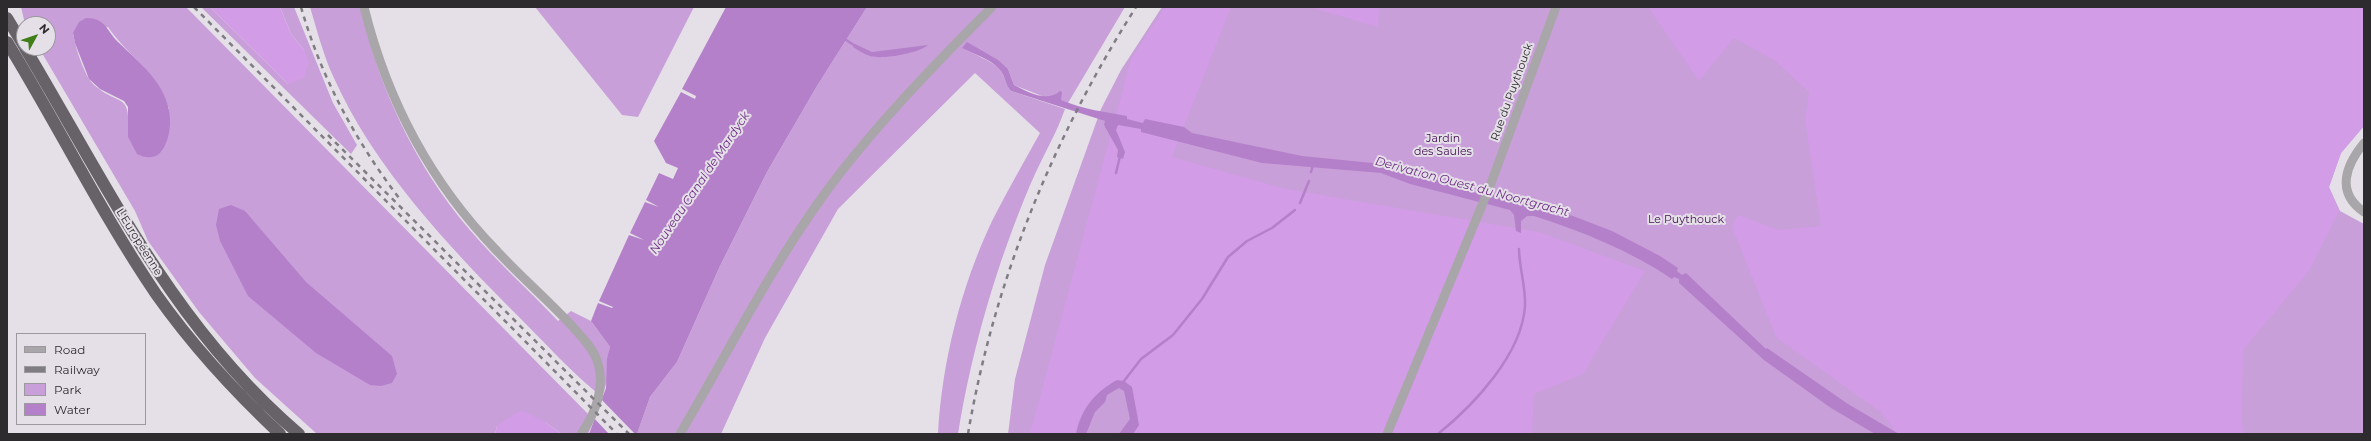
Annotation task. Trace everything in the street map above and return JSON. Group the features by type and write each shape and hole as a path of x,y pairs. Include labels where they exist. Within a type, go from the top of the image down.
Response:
{"highway":[{"name":"L'Européenne","path":"7,18 16,32"},
{"name":"L'Européenne","path":"7,42 116,230 159,298 224,379 280,434"},
{"name":"L'Européenne","path":"30,56 126,222 168,290 228,365 299,434"}],"street":[{"path":"364,7 378,59 394,100 406,126 432,171 475,227 551,304 591,349 600,368 601,384 599,395 581,434"},
{"path":"680,434 771,276 825,194 905,99 992,7"},
{"name":"Rue du Puythouck","path":"1387,434 1490,188 1556,7"},
{"path":"2364,143 2349,163 2346,177 2351,198 2364,212"}],"green space":[{"path":"21,7 186,7 594,420 588,434 562,434 545,422 497,426 495,434 317,434 255,378 199,312 148,241 135,211 44,56 56,56 56,16 23,16","holes":["108,27 116,38 150,74 164,95 169,109 128,137 129,122 126,106 122,102 103,92 90,81 80,60 73,33"]},
{"path":"201,7 210,7 288,84 304,50 291,34 280,7 294,7 333,103 357,145 351,154"},
{"path":"310,7 360,7 378,67 401,124 416,152 449,204 479,241 558,321 571,311 591,321 610,347 607,381 602,397 559,358 466,263 415,205 391,174 350,110 329,68"},
{"path":"535,7 694,7 638,117 622,115"},
{"path":"867,7 1125,7 1068,103 1060,100 1060,96 1047,98 1014,85 1008,69 963,48 986,60 999,69 1011,91 1065,109 1031,183 1007,244 978,338 958,434 938,434 944,379 962,298 992,221 1040,133 975,73 838,209 765,338 721,434 637,434 650,397 677,362 720,266 767,172 817,86"},
{"name":"Le Puythouck","path":"1162,7 2364,7 2364,126 2341,153 2329,187 2340,211 2364,224 2364,434 1008,434 1015,379 1045,265 1101,109 1121,70"}],"shaded area":[{"path":"210,7 280,7 291,34 304,50 309,62 304,78 288,84"},
{"path":"1165,7 1231,7 1172,157 1286,189 1539,232 1645,271 1583,374 1534,394 1532,434 1133,434 1139,425 1132,387 1117,380 1079,420 1076,434 1030,434 1131,59"},
{"path":"1309,7 1379,7 1378,27"},
{"path":"1648,7 2364,7 2364,126 2341,153 2329,187 2339,211 2309,271 2243,350 2242,421 2244,434 1897,434 1882,413 1776,337 1732,227 1738,215 1779,230 1821,226 1805,120 1809,92 1774,60 1734,38 1699,81"},
{"path":"521,410 545,422 562,434 495,434 497,426"}],"water":[{"name":"Nouveau Canal de Mardyck","path":"726,7 867,7 817,86 767,172 720,266 677,362 650,397 637,434 589,434 606,388 607,359 610,347 591,321 598,303 612,308 613,307 599,301 629,235 644,240 630,233 645,202 659,207 646,200 659,173 673,179 678,168 666,163 654,141 681,92 695,99 696,96 682,89"},
{"path":"86,18 102,22 114,38 137,59 154,78 161,89 169,112 170,125 166,143 158,155 149,157 137,154 128,137 128,107 124,101 100,89 89,79 75,43 73,33 79,22"},
{"path":"967,42 998,60 1008,69 1014,85 1037,95 1049,96 1060,91 1062,92 1061,100 1077,106 1127,116 1127,119 1143,123 1145,119 1184,127 1192,133 1302,156 1383,164 1455,185 1471,192 1513,198 1573,216 1612,231 1660,256 1678,268 1677,271 1682,275 1686,273 1766,349 1767,348 1848,404 1899,434 1875,434 1831,408 1764,360 1679,283 1679,279 1674,277 1672,279 1639,259 1605,243 1534,216 1527,216 1521,221 1521,233 1516,231 1514,215 1510,210 1410,184 1381,173 1262,163 1141,132 1141,129 1118,125 1116,130 1125,152 1123,159 1117,157 1118,150 1104,125 1105,121 1011,91 1003,74 995,65 962,48"},
{"path":"855,44 872,52 928,45 917,51 909,53 875,57 853,47"},
{"path":"231,205 245,211 306,282 392,356 397,374 392,383 381,386 370,385 316,353 248,296 220,241 216,225 219,209"},
{"path":"1117,380 1124,381 1132,387 1139,425 1133,434 1119,434 1130,419 1124,391 1119,388 1107,395 1105,402 1095,412 1086,434 1076,434 1081,417 1090,402 1102,390"}],"pier":[{"path":"600,398 635,434 609,434 593,417"}],"waterway":[{"path":"843,38 857,47"},
{"path":"1116,173 1120,156"},
{"path":"1311,172 1313,165"},
{"path":"1300,203 1309,181"},
{"path":"1124,381 1141,359 1173,335 1202,299 1228,257 1247,241 1272,228 1295,210"},
{"path":"1438,434 1466,409 1481,393 1506,360 1515,342 1522,324 1525,306 1519,249"}],"railway":[{"path":"194,7 617,434"},
{"path":"301,7 309,33 329,83 341,107 368,154 399,198"},
{"path":"968,434 979,377 994,321 1011,266 1031,212 1053,159 1078,107 1136,7"},
{"path":"328,135 629,434"}],"park label":[{"name":"Jardin des Saules","path":"1443,145"}],"water label":[{"name":"Derivation Ouest du Noortgracht","path":"1472,187"}]}
